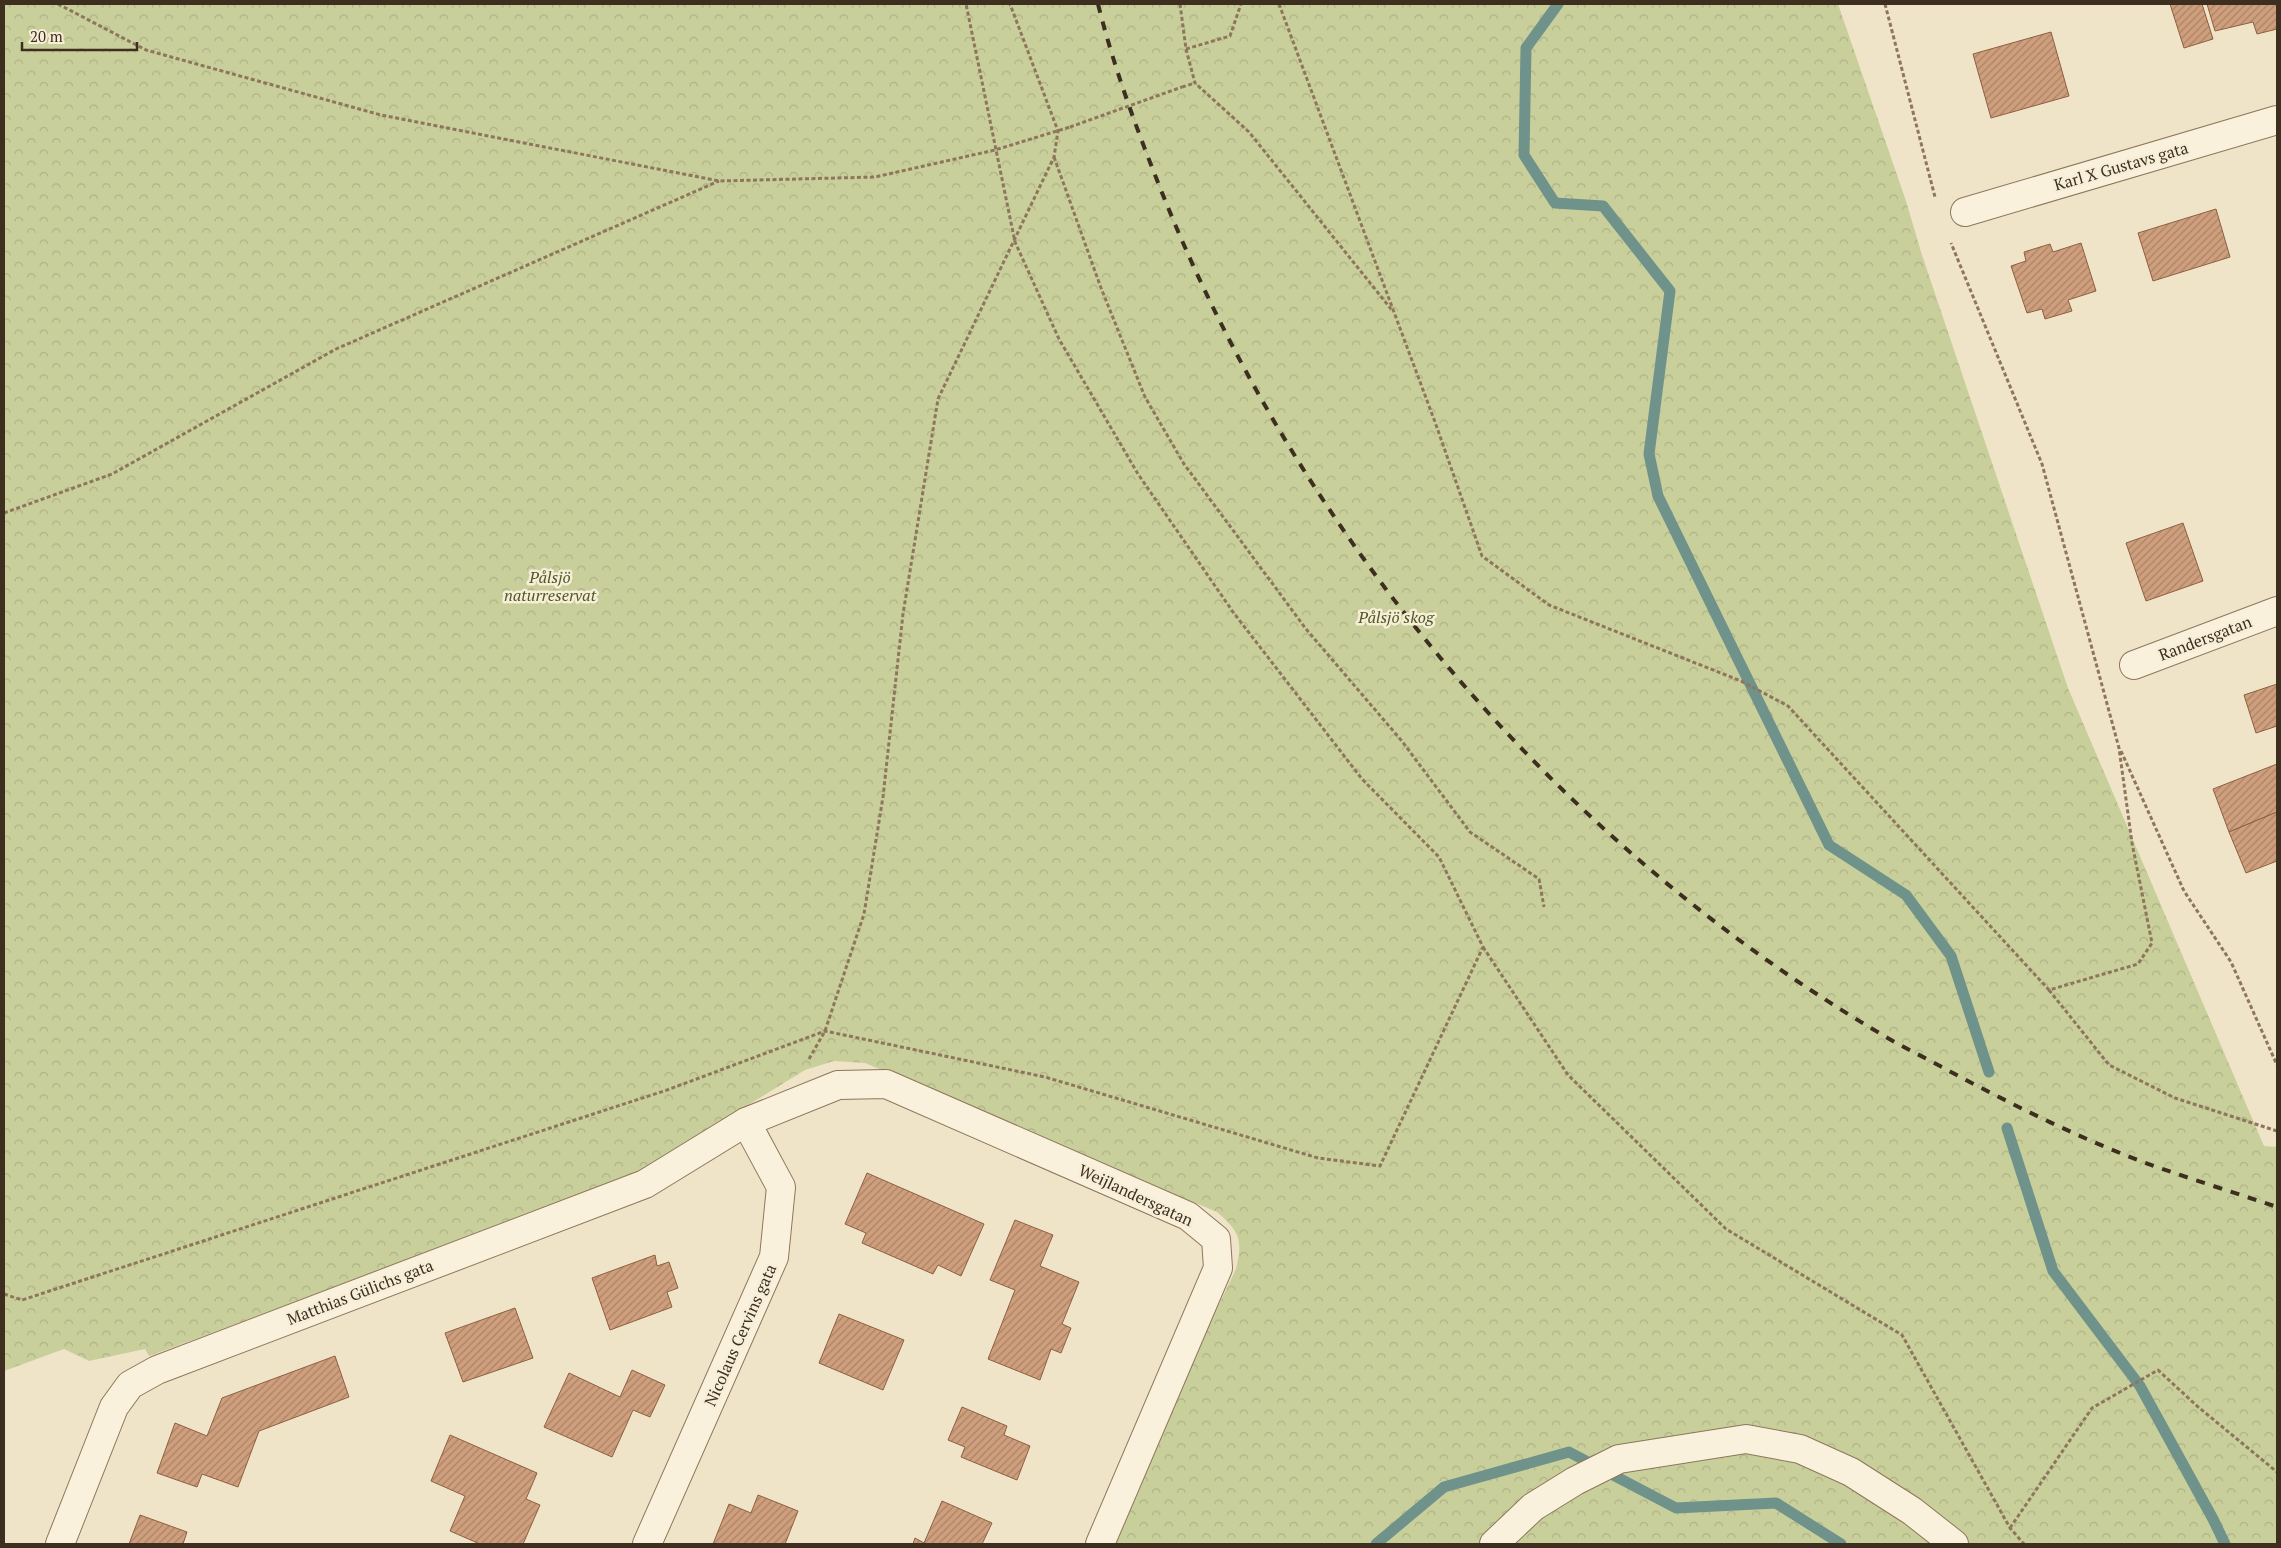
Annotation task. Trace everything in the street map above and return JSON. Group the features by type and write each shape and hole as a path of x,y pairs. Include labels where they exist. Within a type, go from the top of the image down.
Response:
{"street":[{"name":"Karl X Gustavs gata","path":"1965,212 2277,120"},
{"name":"Randersgatan","path":"2134,665 2277,610"},
{"name":"Weijlandersgatan","path":"746,1122 838,1085 886,1084 1188,1216 1216,1238 1218,1268 1100,1544"},
{"name":"Matthias Gülichs gata","path":"60,1544 114,1407 130,1385 157,1370 645,1184 746,1122"},
{"name":"Nicolaus Cervins gata","path":"647,1544 774,1257 781,1187 746,1122"},
{"path":"1494,1544 1533,1507 1576,1481 1619,1459 1746,1439 1800,1449 1851,1472 1912,1511 1954,1544"}],"path":[{"path":"58,4 146,50 371,113 719,181 875,177 995,150 1070,127 1195,83"},
{"path":"966,4 1015,242 1059,339 1138,474 1233,612 1362,778 1439,857 1483,947 1568,1075 1726,1229 1902,1335 2010,1528 2024,1544"},
{"path":"781,1108 826,1031 864,914 883,797 903,614 938,399 1015,242 1054,157 1058,130 1010,4"},
{"path":"1180,4 1186,49 1195,83 1249,132 1393,311"},
{"path":"1186,49 1230,36 1241,4"},
{"path":"1280,4 1482,556 1549,605 1741,681 1788,706 2049,990 2110,1065 2175,1098 2277,1131"},
{"path":"1885,4 1937,202"},
{"path":"1054,157 1101,288 1145,397 1184,464 1306,630 1401,740 1470,832 1539,879 1544,907"},
{"path":"4,513 112,474 336,349 719,181"},
{"path":"1949,240 2042,464 2120,748 2132,844 2152,943 2138,964 2049,990"},
{"path":"2120,748 2184,891 2231,962 2277,1066"},
{"path":"4,1294 22,1300 667,1090 826,1031 1045,1077 1318,1158 1380,1166 1483,947"},
{"path":"2010,1528 2092,1408 2158,1370 2197,1406 2277,1472"}],"green space":[{"name":"Pålsjö naturreservat","path":"4,4 1838,4 1906,201 1922,255 2068,688 2264,1146 2277,1147 2277,1544 1112,1544 1180,1385 1236,1269 1239,1243 1235,1231 1217,1212 865,1063 834,1061 805,1070 639,1172 608,1187 149,1356 145,1349 89,1361 64,1349 4,1371"}],"building":[{"path":"2170,4 2202,4 2213,39 2184,48"},
{"path":"2207,4 2277,4 2277,29 2257,34 2253,22 2215,31"},
{"path":"2051,32 2069,96 1991,118 1973,54"},
{"path":"2216,209 2230,257 2153,281 2138,233"},
{"path":"2081,243 2096,291 2068,300 2072,311 2045,319 2042,309 2027,313 2011,266 2026,261 2024,252 2050,244 2053,252"},
{"path":"2183,523 2203,581 2146,601 2126,543"},
{"path":"2277,684 2277,726 2256,733 2244,695"},
{"path":"2277,764 2277,812 2229,832 2213,789"},
{"path":"2277,812 2277,861 2246,873 2229,832"},
{"path":"867,1173 984,1224 961,1276 938,1265 933,1274 862,1243 866,1233 845,1224"},
{"path":"1015,1220 1053,1235 1040,1266 1079,1282 1062,1324 1071,1328 1061,1353 1051,1349 1040,1380 988,1359 1015,1290 990,1280"},
{"path":"655,1255 657,1266 669,1262 678,1288 667,1292 672,1307 610,1330 592,1278"},
{"path":"515,1308 533,1358 463,1382 445,1333"},
{"path":"839,1314 904,1340 883,1390 819,1363"},
{"path":"335,1356 349,1397 259,1431 238,1487 202,1474 197,1487 157,1473 175,1423 207,1436 222,1398"},
{"path":"632,1370 665,1385 650,1417 633,1410 612,1457 544,1427 569,1373 620,1397"},
{"path":"962,1407 1007,1426 1004,1435 1030,1446 1017,1480 961,1457 965,1447 948,1440"},
{"path":"450,1435 537,1473 526,1499 540,1505 523,1544 480,1544 450,1531 465,1496 431,1481"},
{"path":"758,1495 798,1511 785,1544 713,1544 729,1504 751,1513"},
{"path":"942,1501 992,1523 982,1544 913,1544 915,1538 924,1543"},
{"path":"140,1515 187,1532 183,1544 129,1544"}],"waterway":[{"path":"1558,4 1526,48 1524,155 1555,203 1603,206 1670,291 1649,454 1658,496 1829,845 1906,895 1951,956 1989,1072"},
{"path":"2007,1128 2053,1271 2140,1386 2225,1544"},
{"path":"1376,1544 1444,1487 1569,1452 1676,1508 1776,1503 1841,1544"}],"railway":[{"path":"1098,4 1110,49 1157,180 1214,310 1282,435 1361,554 1448,667 1545,772 1649,869 1762,956 1881,1034 2045,1120 2094,1142 2160,1168 2277,1207"}],"park label":[{"name":"Pålsjö skog","path":"1396,617"}]}
